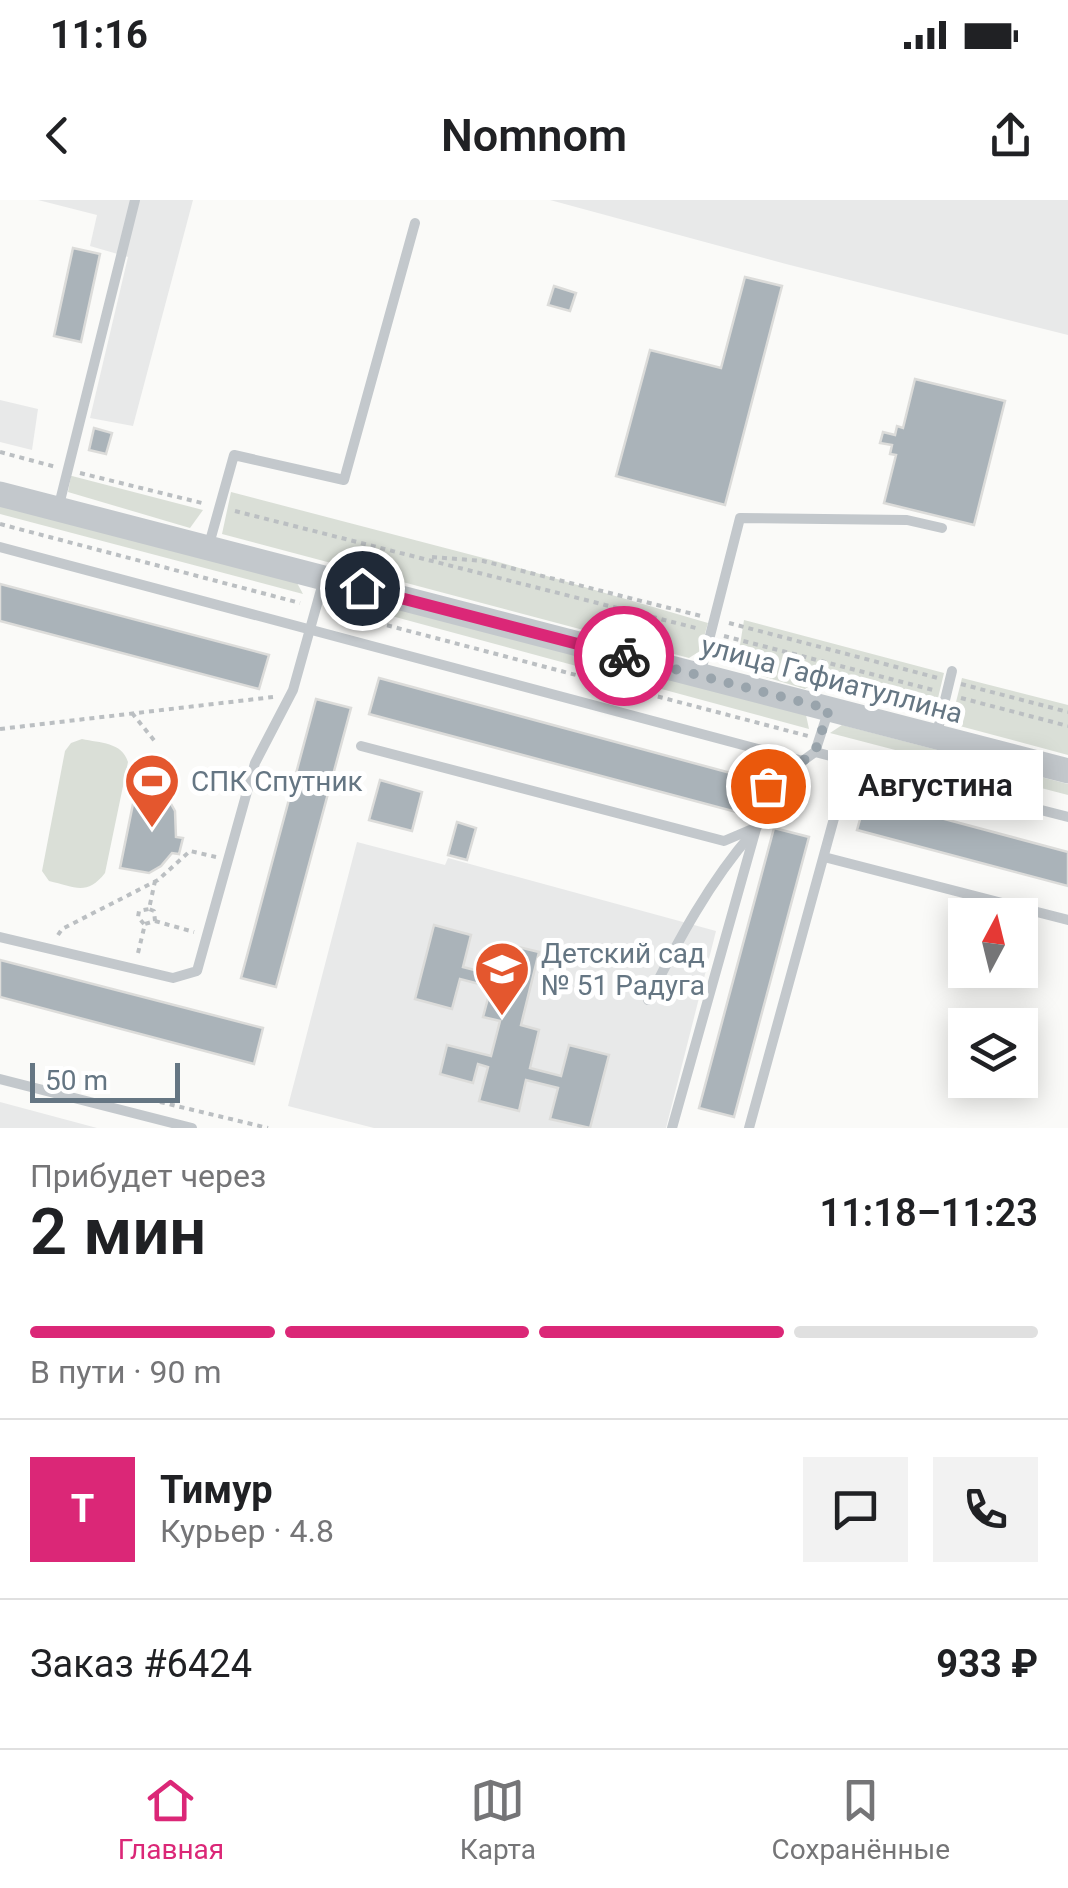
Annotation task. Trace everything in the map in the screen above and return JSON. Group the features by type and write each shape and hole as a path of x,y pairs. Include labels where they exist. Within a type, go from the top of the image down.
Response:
{"street":[{"name":"улица Гафиатуллина","path":"0,494 1068,771"}],"lane":[{"path":"58,510 135,200"},
{"path":"208,548 234,454 344,480 415,223"},
{"path":"700,676 740,518 906,520 942,528"},
{"path":"0,547 803,761"},
{"path":"0,937 173,978 198,971 254,763 288,698 324,578"},
{"path":"936,737 951,676"},
{"path":"672,1128 768,786 815,752 829,709"},
{"path":"361,746 724,842 757,827"},
{"path":"815,752 1068,817"},
{"path":"749,1128 850,760"},
{"path":"648,1000 688,923 736,851 757,827"},
{"path":"824,857 1068,920"},
{"path":"0,1079 192,1128"}],"path":[{"path":"0,524 819,740"},
{"path":"1068,712 951,676 483,560 420,556 1068,726"},
{"path":"0,728 288,698"},
{"path":"132,714 157,744"},
{"path":"50,947 62,929 156,881 190,851 230,860"},
{"path":"149,909 156,881"},
{"path":"145,924 138,916 139,911 154,912 155,921"},
{"path":"145,924 155,921 210,936"},
{"path":"134,968 145,924"}],"shaded area":[{"path":"38,200 193,200 133,426 90,418 128,257 90,246 97,215"},
{"path":"550,200 1068,200 1068,335 786,264"},
{"path":"0,400 38,409 32,450 0,442"},
{"path":"71,476 203,510 190,528 68,492"},
{"path":"231,492 495,561 708,623 700,651 689,658 222,534"},
{"path":"0,503 296,581 303,594 0,514"},
{"path":"332,590 806,715 809,729 325,598"},
{"path":"744,620 944,673 933,719 889,708 886,696 820,679 805,689 746,671 740,645"},
{"path":"962,678 1068,705 1068,755 956,725 952,718"},
{"path":"842,725 1068,784 1068,795 830,733"},
{"path":"82,739 116,747 128,762 105,873 92,885 80,888 49,881 42,871 65,751 71,743"},
{"name":"Детский сад № 51 Радуга","path":"357,842 445,865 448,858 716,931 666,1128 374,1128 288,1106"},
{"path":"0,1102 97,1128 0,1128"}],"building":[{"path":"73,248 100,254 81,342 54,336"},
{"path":"745,277 782,286 725,505 616,476 650,350 721,368"},
{"path":"554,286 576,293 570,311 548,305"},
{"path":"915,379 1005,401 974,525 884,503 896,455 890,454 892,445 880,443 883,432 895,435 897,426 903,428"},
{"path":"94,428 112,433 106,454 89,450"},
{"path":"0,584 269,655 259,689 0,621"},
{"path":"379,678 749,778 740,813 369,714"},
{"path":"316,699 351,708 276,987 241,978"},
{"path":"380,780 422,792 412,831 369,820"},
{"name":"СПК Спутник","path":"136,789 167,797 175,811 176,837 183,838 179,854 172,853 149,873 120,868"},
{"path":"866,798 1068,852 1068,886 857,830"},
{"path":"457,822 476,828 467,860 448,855"},
{"path":"774,828 809,837 734,1117 699,1108"},
{"path":"434,925 471,935 463,967 494,975 502,943 539,952 521,1025 539,1030 530,1068 561,1076 569,1045 609,1055 590,1128 550,1119 558,1088 526,1080 519,1111 479,1101 488,1067 478,1064 473,1083 440,1074 447,1045 491,1056 500,1021 483,1017 491,987 460,979 452,1009 415,999"},
{"path":"0,960 263,1028 254,1064 0,997"}],"way so far":[{"path":"624,656 829,709 815,752 768,786"}],"place":[{"name":"Августина","path":"768,786"},
{"name":"СПК Спутник","path":"152,830"},
{"name":"Детский сад № 51 Радуга","path":"502,1018"}],"route":[{"path":"362,588 624,656"}]}
